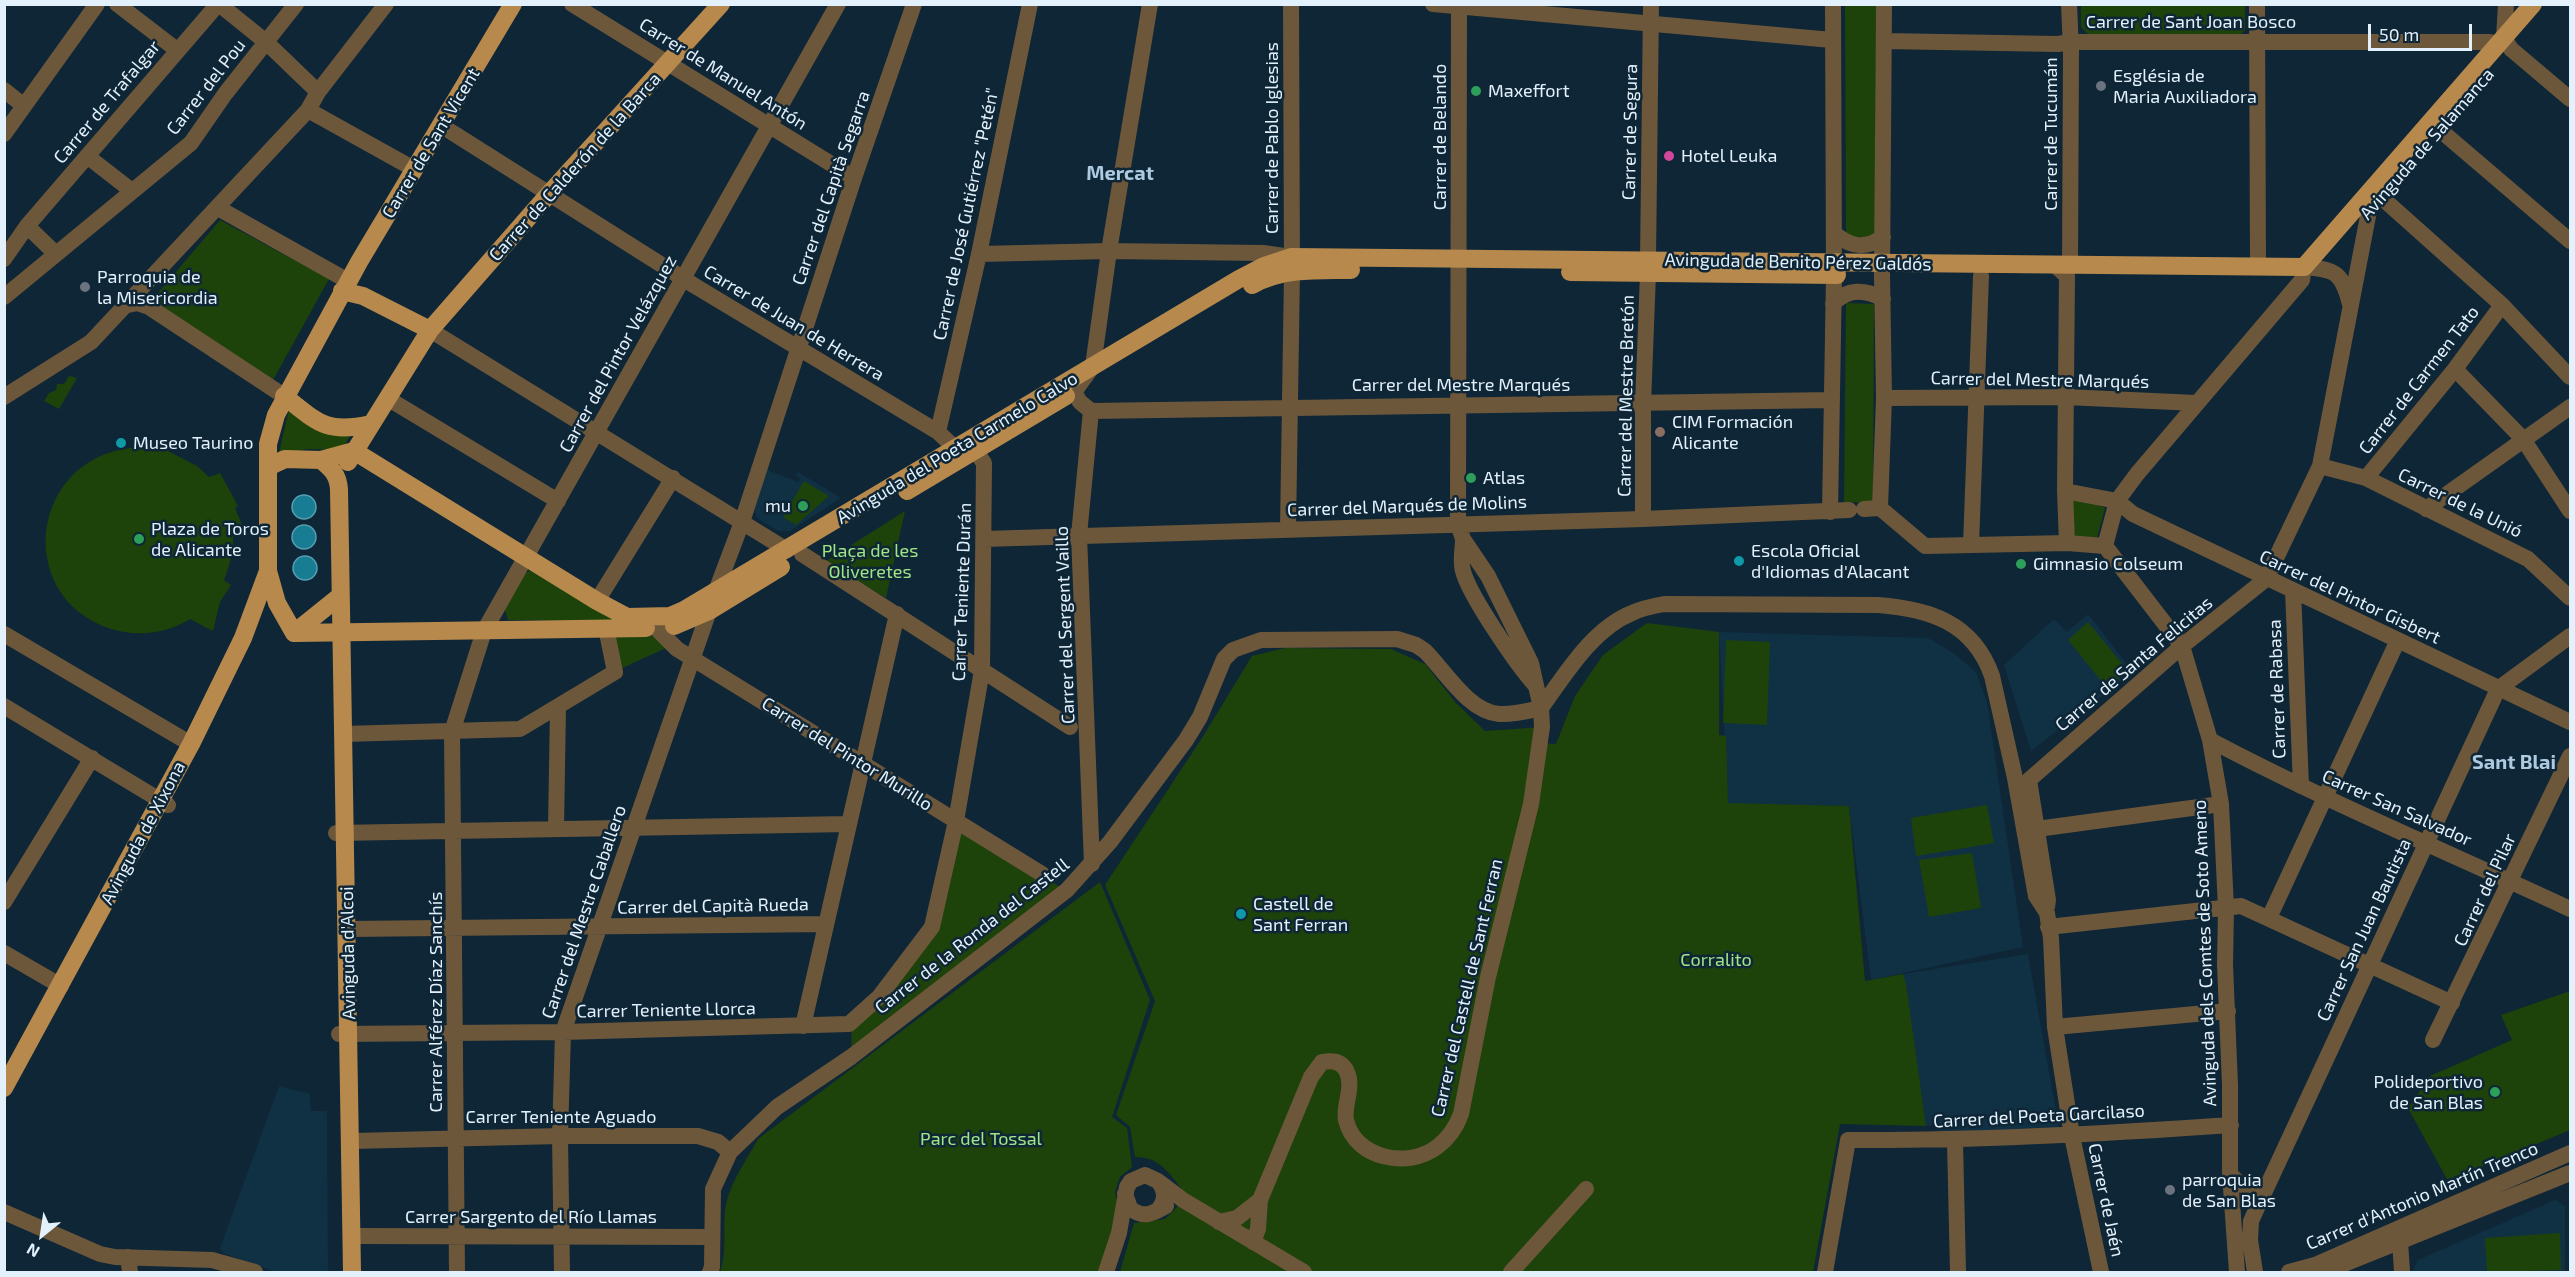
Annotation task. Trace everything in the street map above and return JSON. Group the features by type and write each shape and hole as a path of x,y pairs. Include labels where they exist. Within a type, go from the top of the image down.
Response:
{"main road":[{"name":"Carrer de Sant Vicent","path":"268,571 270,508 268,444 284,396 345,286 513,4"},
{"name":"Carrer de Calderón de la Barca","path":"338,479 430,330 721,4"},
{"name":"Avinguda de Salamanca","path":"2309,272 2375,204 2440,130 2533,4"},
{"name":"Avinguda de Salamanca","path":"2309,272 2504,44 2549,4"},
{"name":"Avinguda de Benito Pérez Galdós","path":"1292,264 2309,272"},
{"name":"Avinguda del Poeta Carmelo Calvo","path":"294,633 657,628 676,625 709,612 794,552 955,448 1256,270 1292,264"},
{"name":"Avinguda del Poeta Carmelo Calvo","path":"597,600 627,616 670,616 684,610 976,452 1292,264"},
{"name":"Avinguda de Benito Pérez Galdós","path":"1882,269 1981,276 2064,269 2258,266 2309,272"},
{"path":"345,286 430,330"},
{"path":"284,396 322,425 348,429 371,424"},
{"path":"268,467 285,459 321,460 354,451 597,600"},
{"path":"321,460 338,479"},
{"name":"Avinguda d'Alcoi","path":"338,479 343,734 340,834 347,929 344,1034 351,1141 352,1272"},
{"path":"268,571 277,603 294,633 340,596"},
{"name":"Avinguda de Xixona","path":"4,1088 165,803 243,638 268,571"},
{"path":"284,614 296,620 308,621"}],"street":[{"path":"4,134 97,4"},
{"path":"117,4 177,50"},
{"path":"218,4 266,42 318,93"},
{"name":"Carrer de Trafalgar","path":"4,259 27,226 218,4"},
{"name":"Carrer del Pou","path":"4,297 191,143 296,4"},
{"path":"9,388 86,346 136,304 145,283 308,110 318,93 386,4"},
{"name":"Carrer de Manuel Antón","path":"572,4 854,178"},
{"name":"Carrer del Pintor Velázquez","path":"452,732 484,631 838,4"},
{"name":"Carrer del Capità Segarra","path":"716,591 742,522 854,178 915,4"},
{"name":"Carrer de José Gutiérrez \"Petén\"","path":"938,432 979,254 1030,4"},
{"path":"1091,411 1080,402 1074,392 1093,366 1109,251 1150,4"},
{"name":"Carrer de Pablo Iglesias","path":"1288,529 1291,406 1292,4"},
{"path":"1433,4 1832,40"},
{"name":"Carrer de Segura","path":"1648,267 1651,4"},
{"path":"1830,512 1834,268 1833,4"},
{"path":"1884,4 1882,269 1884,398 1864,509 1925,546 2067,543 2105,546 2117,501 2065,491"},
{"name":"Carrer de Tucumán","path":"2067,543 2064,269 2071,42 2068,27 2069,4"},
{"path":"2257,4 2258,266"},
{"path":"2505,4 2504,44 2571,99"},
{"name":"Carrer de Belando","path":"1459,5 1459,404 1463,571 1470,587 1523,671 1537,687 1541,708"},
{"name":"Carrer de Sant Joan Bosco","path":"1884,41 2058,44 2257,40 2504,44"},
{"path":"4,90 24,106"},
{"path":"308,110 414,169"},
{"name":"Carrer de Juan de Herrera","path":"442,126 798,349 938,432 955,448"},
{"path":"2440,130 2571,241"},
{"path":"87,156 132,191"},
{"path":"2266,579 2320,466 2351,308 2375,204 2502,305 2571,377"},
{"path":"218,208 345,286"},
{"path":"27,226 56,253"},
{"path":"1834,233 1843,242 1859,246 1883,237"},
{"path":"979,254 1109,251 1263,253 1292,264"},
{"name":"Carrer del Mestre Bretón","path":"1643,519 1643,404 1648,267"},
{"path":"2309,272 2326,268 2338,274 2345,284 2351,308"},
{"name":"Avinguda de Salamanca","path":"2117,501 2196,403 2309,272"},
{"path":"1971,545 1981,276"},
{"path":"1833,304 1849,292 1865,291 1883,299"},
{"path":"136,304 284,396"},
{"name":"Carrer de Carmen Tato","path":"2366,478 2455,369 2502,305"},
{"path":"430,330 742,522 897,614 1070,727"},
{"path":"2455,369 2523,439 2571,511"},
{"name":"Carrer del Mestre Marqués","path":"1884,398 2066,398 2196,403"},
{"path":"387,399 558,501"},
{"name":"Carrer del Mestre Marqués","path":"1091,411 1291,406 1643,404 1832,400"},
{"path":"2426,509 2571,407"},
{"name":"Carrer del Sergent Vaillo","path":"1091,411 1079,535 1092,864"},
{"path":"955,448 976,452"},
{"name":"Carrer Teniente Durán","path":"849,1024 879,997 932,927 956,821 982,670 984,463 976,452"},
{"name":"Carrer de la Unió","path":"2320,466 2366,478 2528,559 2571,598"},
{"path":"597,600 673,478"},
{"name":"Carrer del Pintor Gisbert","path":"2117,501 2133,514 2266,579 2571,722"},
{"name":"Carrer del Marqués de Molins","path":"984,539 1288,529 1461,531 1643,519 1864,509"},
{"name":"Avinguda dels Comtes de Soto Ameno","path":"2105,546 2182,646 2210,740 2221,804 2226,908 2225,965 2231,1125 2230,1174 2236,1272"},
{"name":"Carrer de Santa Felicitas","path":"2029,780 2182,646 2266,579"},
{"name":"Carrer de Rabasa","path":"2293,590 2301,786"},
{"path":"1541,708 1595,639 1619,619 1644,608 1664,604 1878,605 1912,608 1928,613 1966,636 1989,666 2016,778 2036,896 2048,920 2241,906 2452,1003"},
{"name":"Carrer del Mestre Caballero","path":"562,1272 560,1136 563,1032 709,612"},
{"path":"803,1026 897,614"},
{"path":"343,734 520,729 615,672 606,628"},
{"name":"Carrer del Pintor Murillo","path":"657,628 676,651 693,659 1042,874"},
{"path":"4,634 191,744"},
{"path":"2498,689 2571,636"},
{"name":"Carrer de la Ronda del Castell","path":"710,1272 712,1267 713,1189 730,1152 777,1107 870,1042 1067,890 1092,864 1193,729 1224,659 1233,650 1245,644 1284,639 1397,639 1416,645 1425,651 1472,703 1482,710 1502,715 1541,708"},
{"path":"2270,918 2398,640"},
{"name":"Carrer San Juan Bautista","path":"2266,1188 2498,689"},
{"path":"5,707 165,803"},
{"path":"556,829 558,707"},
{"name":"Carrer del Castell de Sant Ferran","path":"1253,1242 1258,1229 1260,1200 1311,1077 1322,1062 1341,1064 1347,1071 1348,1126 1360,1143 1381,1156 1407,1159 1421,1155 1435,1148 1457,1125 1488,977 1531,804 1540,752 1541,708"},
{"name":"Carrer Alférez Díaz Sanchís","path":"452,732 457,1272"},
{"name":"Carrer San Salvador","path":"2210,740 2324,798 2427,842 2571,909"},
{"name":"Carrer del Pilar","path":"2433,1040 2571,756"},
{"path":"4,902 92,758"},
{"name":"Carrer de Jaén","path":"2029,780 2048,900 2055,1027 2072,1136 2101,1272"},
{"path":"2037,830 2221,804"},
{"path":"340,834 849,824"},
{"name":"Carrer del Capità Rueda","path":"347,929 826,924"},
{"path":"4,953 61,986"},
{"path":"2055,1027 2228,1011"},
{"name":"Carrer Teniente Llorca","path":"344,1034 563,1032 849,1024"},
{"name":"Carrer del Poeta Garcilaso","path":"1825,1272 1848,1140 1955,1141 2231,1125"},
{"name":"Carrer Teniente Aguado","path":"351,1141 560,1136 698,1136 718,1142 730,1152"},
{"path":"1955,1141 1958,1272"},
{"name":"Carrer d'Antonio Martín Trenco","path":"2289,1272 2315,1265 2571,1153"},
{"name":"Carrer d'Antonio Martín Trenco","path":"2324,1272 2571,1173"},
{"path":"2230,1174 2245,1187 2254,1190 2266,1188"},
{"path":"1106,1272 1119,1233 1125,1194 1131,1181 1145,1175 1304,1272"},
{"path":"1151,1213 1163,1203 1165,1195 1158,1181"},
{"path":"2255,1272 2250,1240 2251,1221 2266,1188"},
{"path":"1510,1272 1586,1189"},
{"path":"1125,1194 1130,1208 1151,1213"},
{"path":"1119,1233 1128,1222 1183,1200"},
{"path":"1219,1222 1237,1218 1260,1200"},
{"path":"4,1212 129,1265 212,1260 252,1272"},
{"name":"Carrer Sargento del Río Llamas","path":"351,1236 711,1237"},
{"path":"2400,1241 2402,1272"},
{"name":"Avinguda dels Comtes de Soto Ameno","path":"2234,1242 2245,1257 2248,1272"}],"shaded area":[{"path":"767,470 798,482 800,479 796,475 798,472 841,498 790,531 778,531 757,518 754,509"},
{"path":"2088,614 2133,672 2031,751 2004,665 2054,619 2067,632"},
{"path":"1719,632 1928,638 1955,654 1976,672 1987,702 2023,947 1871,980 1849,806 1728,804"},
{"path":"2028,954 2059,1128 1937,1134 1936,1125 1926,1126 1903,974"},
{"path":"279,1086 310,1094 311,1111 327,1111 328,1272 275,1272 223,1253 220,1248"},
{"path":"2555,1200 2565,1206 2565,1272 2412,1272 2418,1260"}],"green space":[{"path":"1845,5 1876,5 1875,237 1846,238"},
{"path":"2081,5 2245,5 2245,30 2239,36 2089,35 2081,27"},
{"path":"220,220 329,279 273,380 152,300"},
{"path":"1846,303 1874,304 1873,503 1844,502"},
{"path":"69,376 77,378 59,409 44,401 49,393 56,390 57,384 64,384"},
{"path":"289,409 351,434 340,450 307,449 281,455 279,453"},
{"name":"Plaza de Toros de Alicante","path":"146,438 167,441 166,450 197,466 209,477 220,473 238,506 235,508 242,525 233,529 232,555 224,580 231,585 220,602 213,631 190,619 167,629 150,633 132,633 87,617 62,594 48,564 46,531 55,500 75,473 105,454 145,447"},
{"name":"mu","path":"804,481 829,496 796,525 783,517"},
{"path":"2069,498 2087,500 2105,508 2097,538 2070,537"},
{"name":"Plaça de les Oliveretes","path":"905,511 886,598 826,561"},
{"path":"531,570 613,618 612,621 508,620 504,607 522,575"},
{"path":"2088,622 2128,671 2107,688 2068,640"},
{"name":"Corralito","path":"1647,623 1719,632 1719,735 1726,736 1728,803 1849,806 1865,981 1903,974 1906,984 1926,1126 1840,1124 1813,1272 1120,1272 1134,1223 1165,1219 1177,1207 1181,1188 1162,1166 1150,1159 1135,1157 1130,1127 1116,1115 1155,1001 1105,885 1202,738 1252,656 1285,648 1391,649 1425,664 1456,703 1485,731 1542,727 1541,743 1556,744 1575,696 1603,655"},
{"path":"610,635 653,636 666,648 618,670"},
{"path":"1726,640 1770,642 1767,725 1723,723"},
{"path":"1987,805 1994,843 1916,856 1911,818"},
{"path":"956,821 1042,874 1065,891 851,1057 852,1013 879,997 932,927"},
{"path":"1972,853 1981,908 1929,917 1919,860"},
{"name":"Parc del Tossal","path":"1100,882 1150,1000 1112,1117 1127,1128 1132,1167 1120,1177 1115,1192 1119,1211 1099,1272 720,1272 726,1203 738,1174 758,1139"},
{"name":"Polideportivo de San Blas","path":"2570,991 2570,1130 2448,1181 2408,1108 2430,1076 2512,1040 2501,1015"},
{"path":"2560,1233 2561,1270 2487,1272 2485,1238"}],"water":[{"path":"304,495 313,498 316,507 313,516 304,519 295,516 292,507 295,498"},
{"path":"304,525 313,528 316,537 313,546 304,549 295,546 292,537 295,528"},
{"path":"305,556 314,559 317,568 314,577 305,580 296,577 293,568 296,559"}],"place":[{"name":"Església de Maria Auxiliadora","path":"2101,86"},
{"name":"Maxeffort","path":"1476,91"},
{"name":"Hotel Leuka","path":"1669,156"},
{"name":"Parroquia de la Misericordia","path":"85,287"},
{"name":"CIM Formación Alicante","path":"1660,432"},
{"name":"Museo Taurino","path":"121,443"},
{"name":"Atlas","path":"1471,478"},
{"name":"mu","path":"803,506"},
{"name":"Plaza de Toros de Alicante","path":"139,539"},
{"name":"Escola Oficial d'Idiomas d'Alacant","path":"1739,561"},
{"name":"Gimnasio Colseum","path":"2021,564"},
{"name":"Castell de Sant Ferran","path":"1241,914"},
{"name":"Polideportivo de San Blas","path":"2495,1092"},
{"name":"parroquia de San Blas","path":"2170,1190"}],"district":[{"name":"Mercat","path":"1120,173"},
{"name":"Sant Blai","path":"2514,762"}]}
